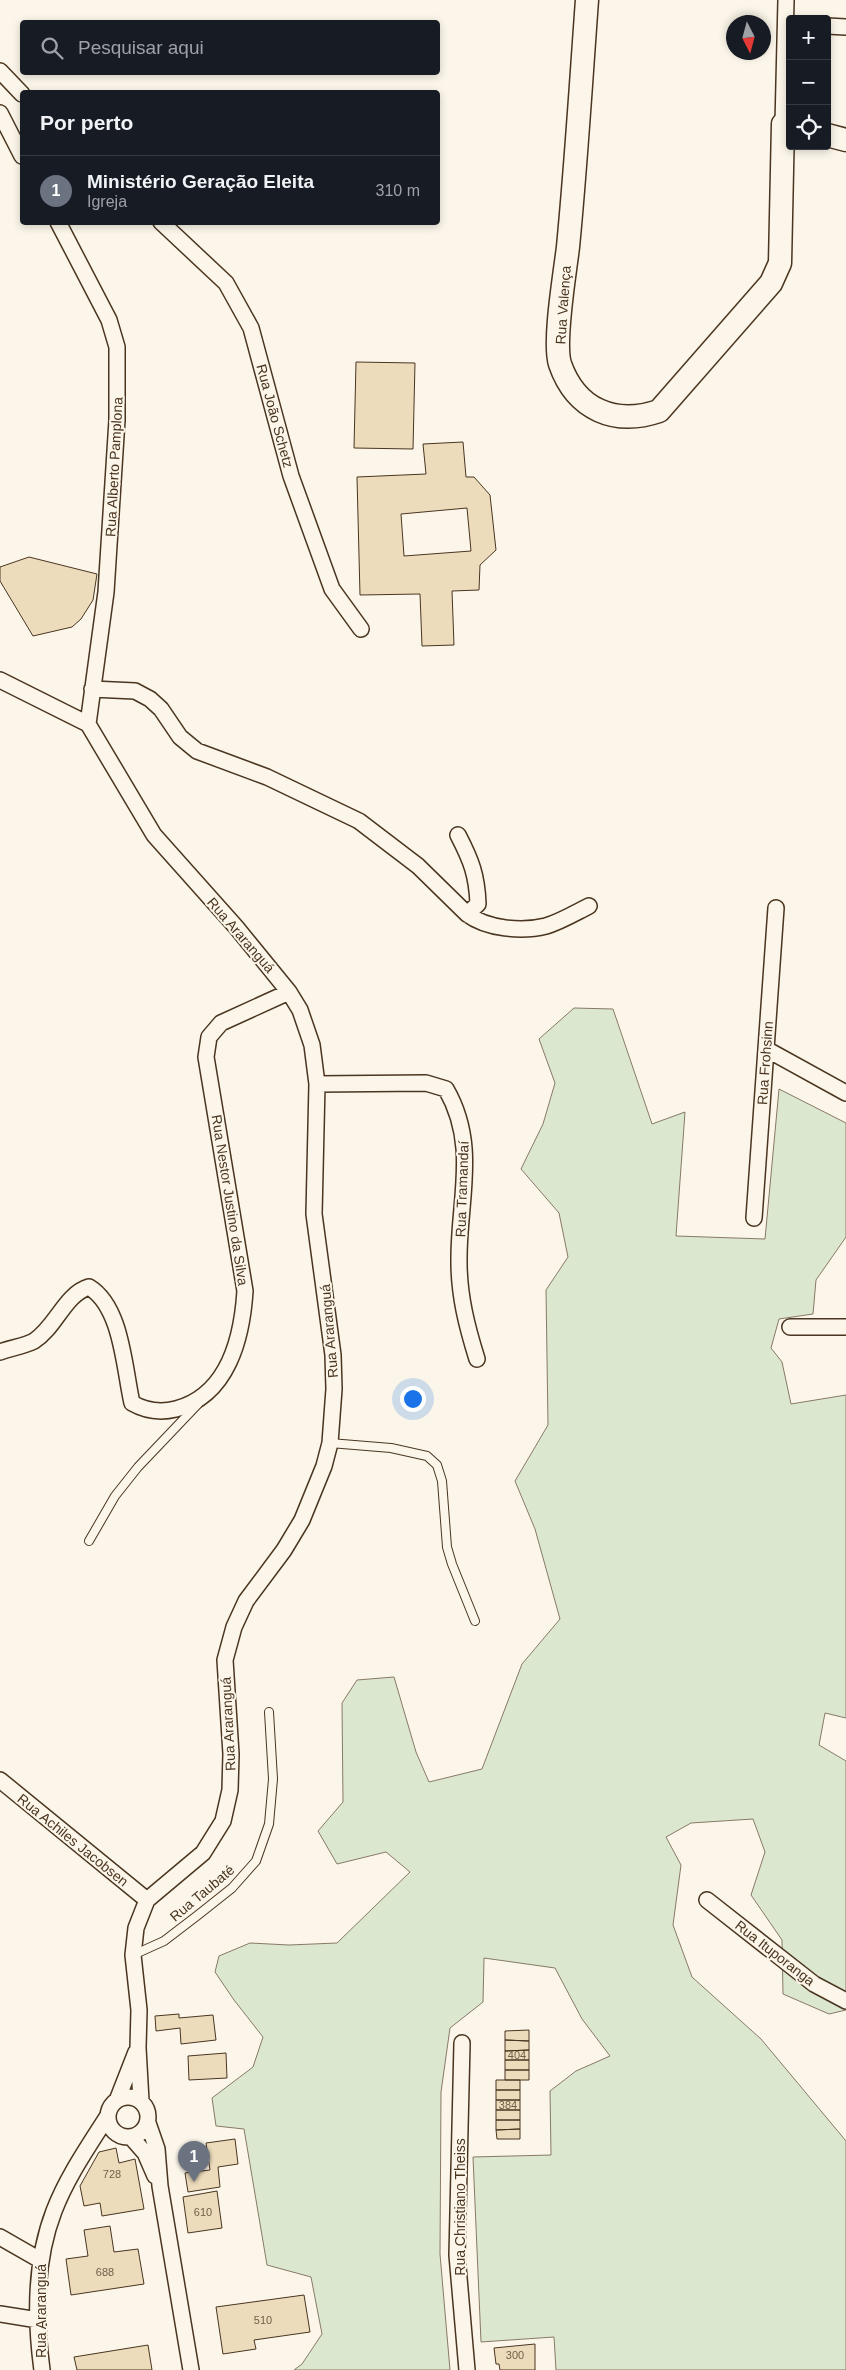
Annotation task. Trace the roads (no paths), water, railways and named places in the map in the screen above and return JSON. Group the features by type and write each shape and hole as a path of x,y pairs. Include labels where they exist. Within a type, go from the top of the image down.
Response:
{"street":[{"name":"Rua Valença","path":"587,0 574,180 560,324 560,363 575,394 604,414 640,418 660,411 771,283 780,263 785,117"},
{"path":"785,117 786,0"},
{"path":"831,26 846,27"},
{"path":"0,72 20,92"},
{"path":"0,113 20,152"},
{"path":"831,136 846,140"},
{"name":"Rua Alberto Pamplona","path":"60,225 109,320 117,347 117,420 106,592 88,724"},
{"name":"Rua João Schetz","path":"163,225 226,283 251,328 291,476 332,589 361,629"},
{"path":"0,672 5,683 88,724"},
{"path":"92,689 135,691 150,699 160,709 180,737 197,751 267,777 359,822 418,866 476,921 524,929 547,926 589,906"},
{"name":"Rua Araranguá","path":"88,724 154,835 236,927 300,1010 312,1045 318,1084 314,1214 333,1355 334,1389 330,1443 322,1473 302,1520 284,1550 246,1601 234,1627 224,1660 232,1754 230,1790 224,1821 203,1853 146,1900"},
{"path":"458,835 472,861 477,879 478,904 467,914"},
{"name":"Rua Frohsinn","path":"754,1218 776,908"},
{"name":"Rua Nestor Justino da Silva","path":"0,1352 34,1341 56,1320 78,1290 89,1287 99,1292 119,1335 132,1403 144,1410 165,1411 187,1406 208,1394 222,1378 243,1319 245,1291 206,1056 209,1037 221,1023 288,992"},
{"path":"766,1049 846,1093"},
{"name":"Rua Tramandaí","path":"318,1084 426,1083 446,1089 455,1104 463,1128 465,1162 459,1261 461,1296 465,1323 477,1359"},
{"path":"790,1327 846,1327"},
{"name":"Rua Achiles Jacobsen","path":"0,1780 146,1900"},
{"path":"146,1900 136,1928 133,1955 139,2010 138,2048 141,2101 147,2111 148,2123 157,2149 160,2186 191,2370"},
{"name":"Rua Ituporanga","path":"707,1900 814,1984 846,2002"},
{"name":"Rua Christiano Theiss","path":"462,2043 457,2256 467,2370"},
{"path":"138,2048 118,2098 110,2106 107,2117 110,2128 125,2137 145,2154 160,2186"},
{"path":"118,2098 130,2096 141,2101"},
{"name":"Rua Araranguá","path":"42,2370 38,2320 40,2260 54,2211 90,2144 107,2117"},
{"path":"90,2144 141,2132 148,2123"},
{"path":"0,2237 40,2260"},
{"path":"0,2314 38,2320"}],"lane":[{"path":"89,1541 115,1496 132,1474 208,1394"},
{"path":"330,1443 391,1448 427,1456 437,1465 442,1481 448,1547 452,1564 475,1621"},
{"name":"Rua Taubaté","path":"133,1955 164,1941 232,1888 256,1861 269,1824 273,1779 269,1712"}],"place":[{"name":"Ministério Geração Eleita","path":"194,2182"}]}
